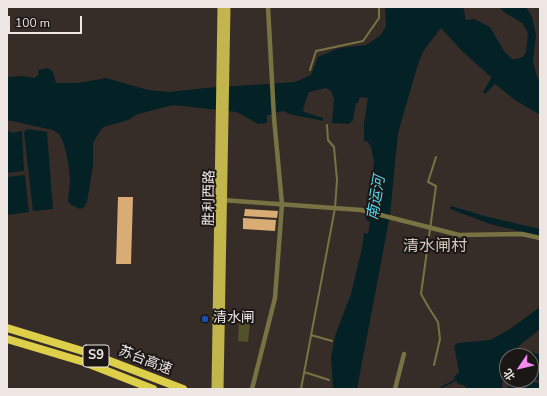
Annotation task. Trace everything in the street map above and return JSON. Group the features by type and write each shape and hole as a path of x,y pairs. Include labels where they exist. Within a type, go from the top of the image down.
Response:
{"highway":[{"name":"苏台高速","path":"7,328 89,353 183,389"},
{"name":"苏台高速","path":"7,339 84,362 153,389"}],"main road":[{"name":"胜利西路","path":"215,389 222,119 221,7"},
{"name":"胜利西路","path":"222,84 227,7"},
{"name":"胜利西路","path":"220,200 220,389"}],"street":[{"path":"252,389 275,298 282,204 271,80 268,7"},
{"path":"220,200 361,210 459,235 522,234 540,238"},
{"path":"395,389 404,354"}],"lane":[{"path":"310,70 316,51 362,41 379,18 379,7"},
{"path":"301,389 335,208 337,180 334,148 328,140 327,125"},
{"path":"434,365 440,339 438,322 422,294 436,186 428,182 436,157"},
{"path":"311,335 332,341"},
{"path":"304,372 329,380"}],"green space":[{"path":"239,321 250,322 248,342 238,341"}],"water":[{"name":"南运河","path":"385,7 463,7 466,20 474,19 490,27 504,51 512,59 515,59 523,57 526,52 528,33 522,23 504,12 499,7 526,7 532,17 536,35 533,62 540,82 540,115 515,100 495,84 485,94 483,92 491,78 490,76 462,51 441,28 424,50 418,64 398,133 390,215 357,389 333,389 331,358 335,336 351,294 364,233 368,234 370,222 366,220 374,162 371,147 368,142 364,141 364,123 368,98 360,97 358,103 356,103 353,120 349,124 332,123 334,98 331,91 326,88 309,92 303,109 304,112 323,118 323,121 289,114 284,111 267,115 267,123 258,124 237,112 173,105 138,114 128,120 104,127 93,143 93,166 87,202 84,207 80,209 70,204 68,201 70,179 68,162 64,144 60,135 53,130 7,120 7,77 22,76 35,78 39,74 38,70 48,68 53,72 56,83 78,83 106,78 148,90 169,92 295,82 311,75 318,57 339,48 366,45 381,35 386,26"},
{"path":"28,129 47,132 53,209 33,211 24,132"},
{"path":"7,130 12,133 22,131 24,171 7,173"},
{"path":"25,175 29,212 7,215 7,177"},
{"path":"451,206 488,217 540,229 540,236 490,224 450,209"},
{"path":"540,307 540,329 517,348 499,348 499,388 502,389 467,389 464,385 458,384 454,377 459,372 454,346 458,343 490,340 510,329"},
{"path":"539,355 540,355 539,381"},
{"path":"540,384 540,389 508,389 539,388"}],"building":[{"path":"118,197 133,197 131,264 116,264"},
{"path":"245,209 278,211 277,218 244,216"},
{"path":"243,218 276,220 275,231 243,229"}],"waterway":[{"path":"439,389 457,379"}],"place":[{"name":"清水闸","path":"205,319"}],"district":[{"name":"清水闸村","path":"435,247"}]}
